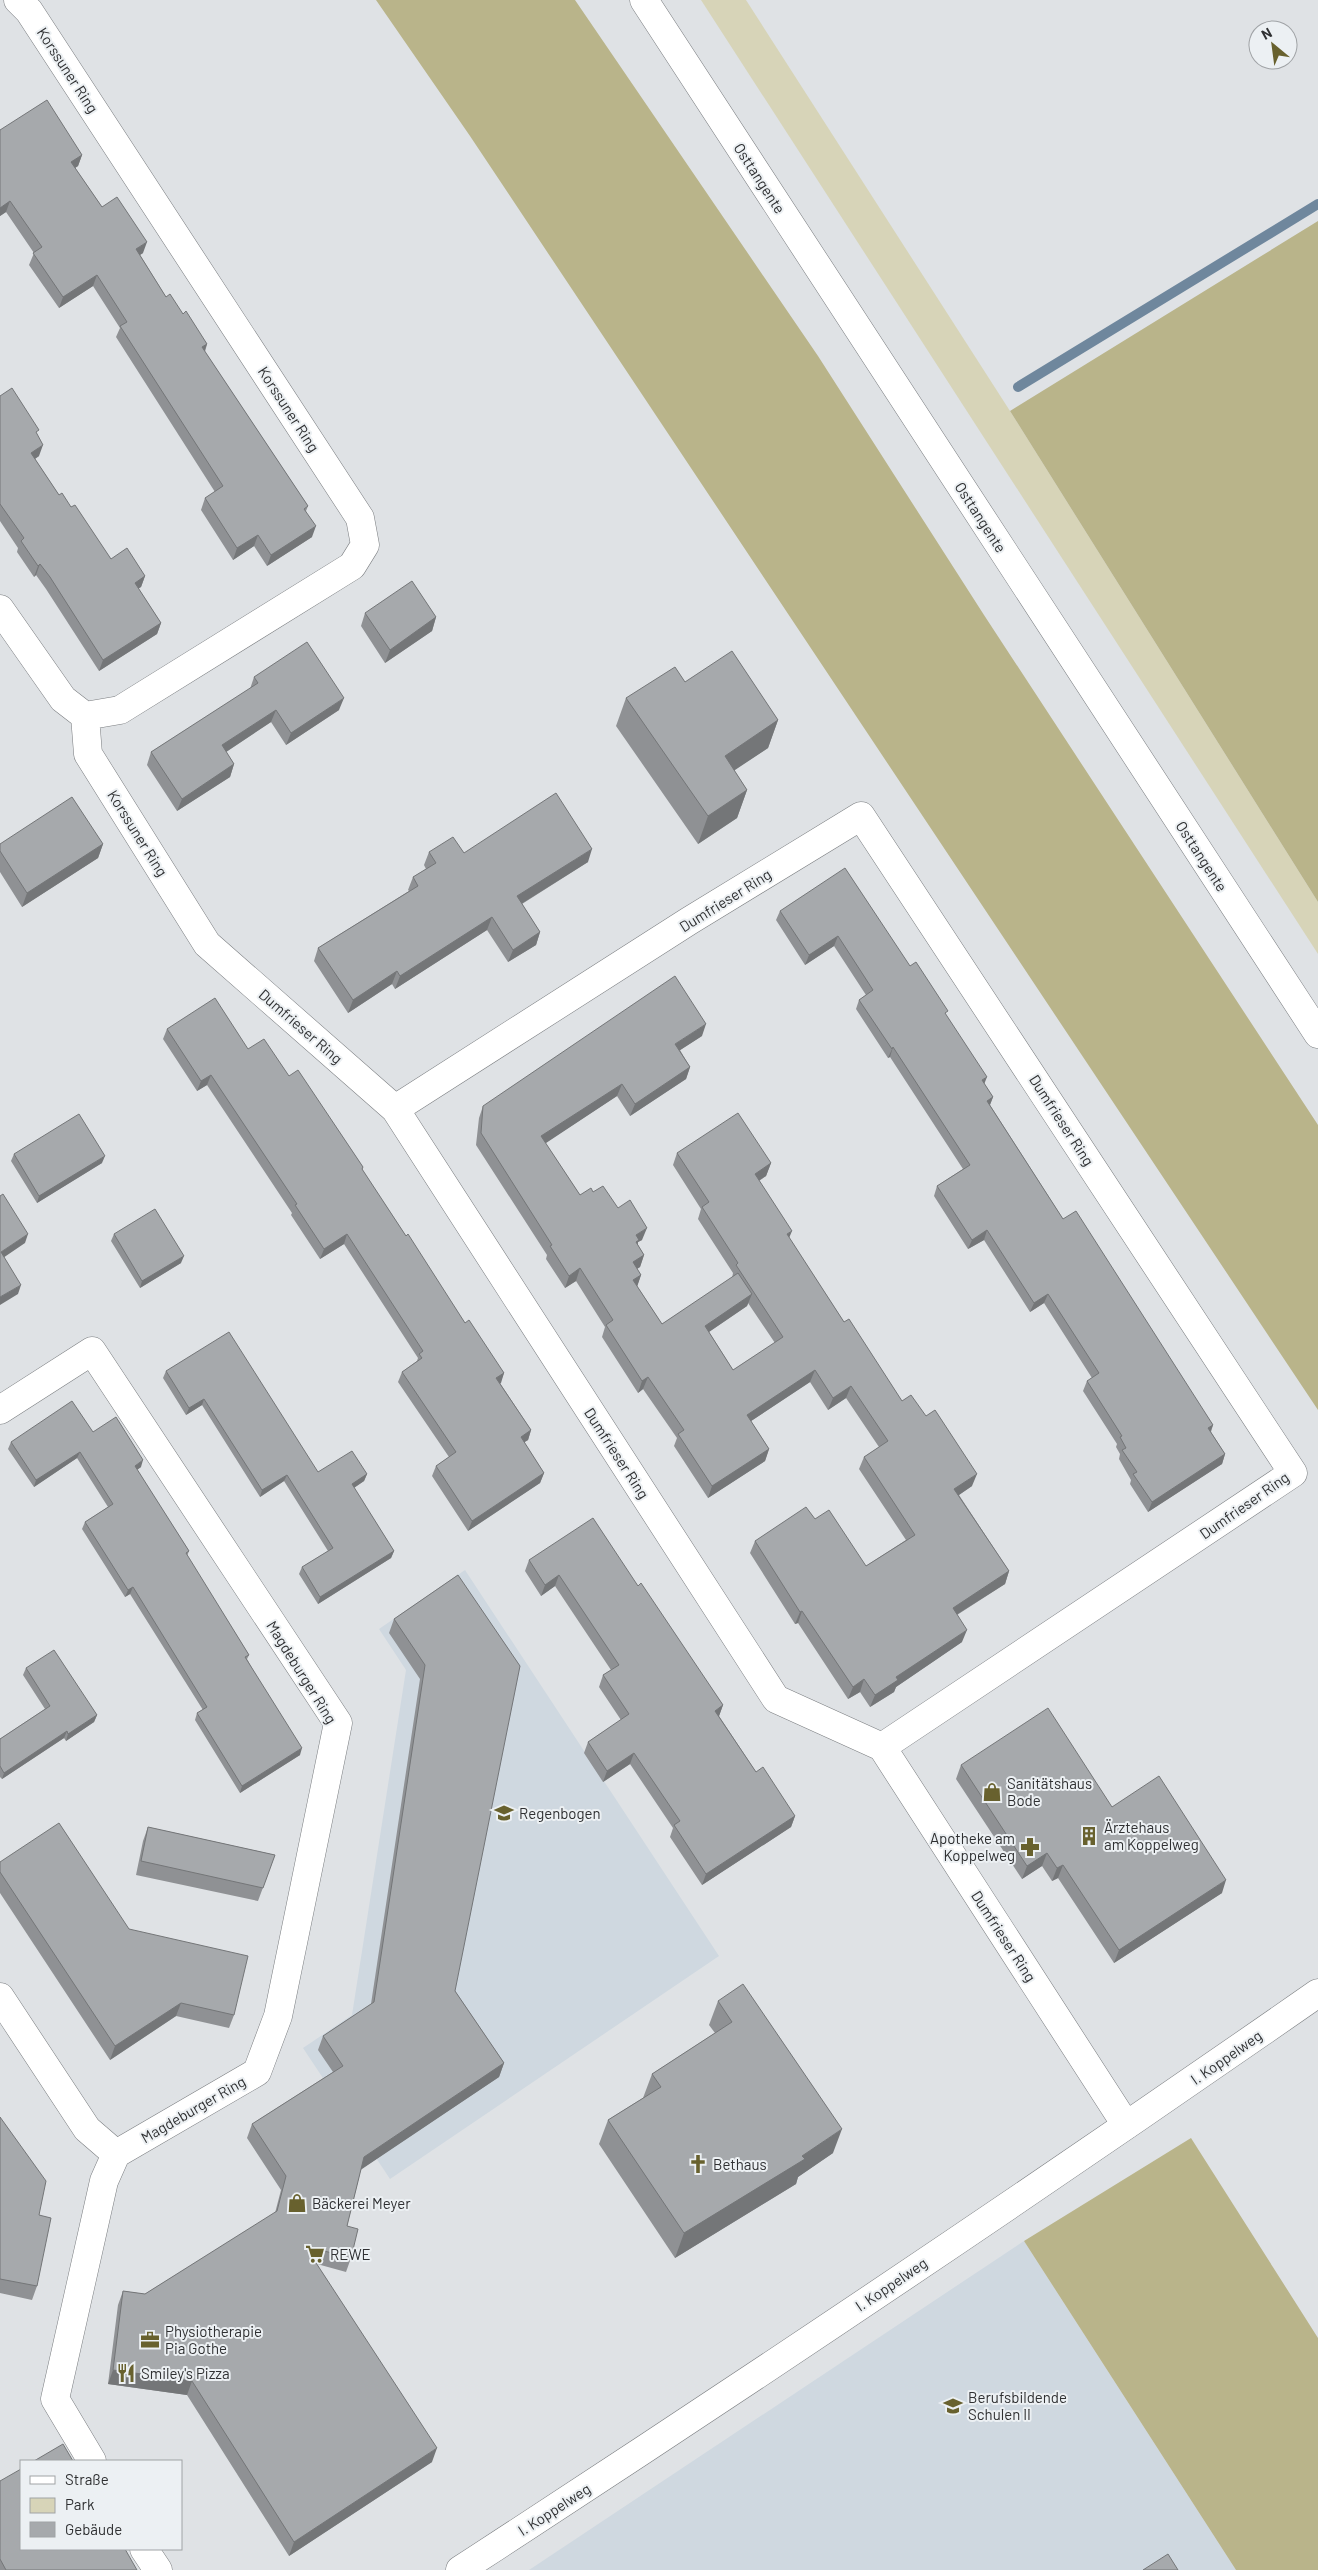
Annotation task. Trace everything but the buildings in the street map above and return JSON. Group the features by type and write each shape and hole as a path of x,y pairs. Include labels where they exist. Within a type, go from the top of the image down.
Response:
{"street":[{"name":"Korssuner Ring","path":"18,0 35,19 360,518 366,545 352,566 120,710 85,716 88,754 207,944"},
{"name":"Osttangente","path":"644,0 1318,1034"},
{"path":"0,609 63,699 85,716"},
{"name":"Dumfrieser Ring","path":"395,1109 689,921 862,816 1293,1473 882,1747"},
{"name":"Dumfrieser Ring","path":"207,944 395,1109 776,1700 882,1747 1126,2125"},
{"name":"Magdeburger Ring","path":"0,1410 92,1351 338,1723 278,2016 257,2072 116,2154"},
{"name":"I. Koppelweg","path":"460,2570 684,2424 1318,1993"},
{"path":"0,1998 87,2129 116,2154 104,2180 55,2399 91,2460"},
{"path":"145,2550 158,2570"}],"shaded area":[{"path":"376,0 575,0 818,356 984,615 1318,1125 1318,1410 470,136"},
{"path":"1318,221 1318,902 1010,411"},
{"name":"Regenbogen","path":"465,1570 719,1956 390,2179 303,2048 352,2015 406,1670 379,1629"},
{"path":"1191,2138 1318,2338 1318,2570 1236,2570 1024,2241"},
{"name":"Berufsbildende Schulen II","path":"1024,2241 1236,2570 529,2570"}],"green space":[{"path":"701,0 746,0 1010,411 1318,902 1318,954"}],"waterway":[{"path":"1018,387 1318,204"}],"place":[{"name":"Sanitätshaus Bode","path":"992,1792"},
{"name":"Regenbogen","path":"504,1813"},
{"name":"Ärztehaus am Koppelweg","path":"1089,1836"},
{"name":"Apotheke am Koppelweg","path":"1030,1847"},
{"name":"Bethaus","path":"698,2164"},
{"name":"Bäckerei Meyer","path":"297,2203"},
{"name":"REWE","path":"315,2254"},
{"name":"Physiotherapie Pia Gothe","path":"150,2340"},
{"name":"Smiley's Pizza","path":"126,2373"},
{"name":"Berufsbildende Schulen II","path":"953,2406"}]}
